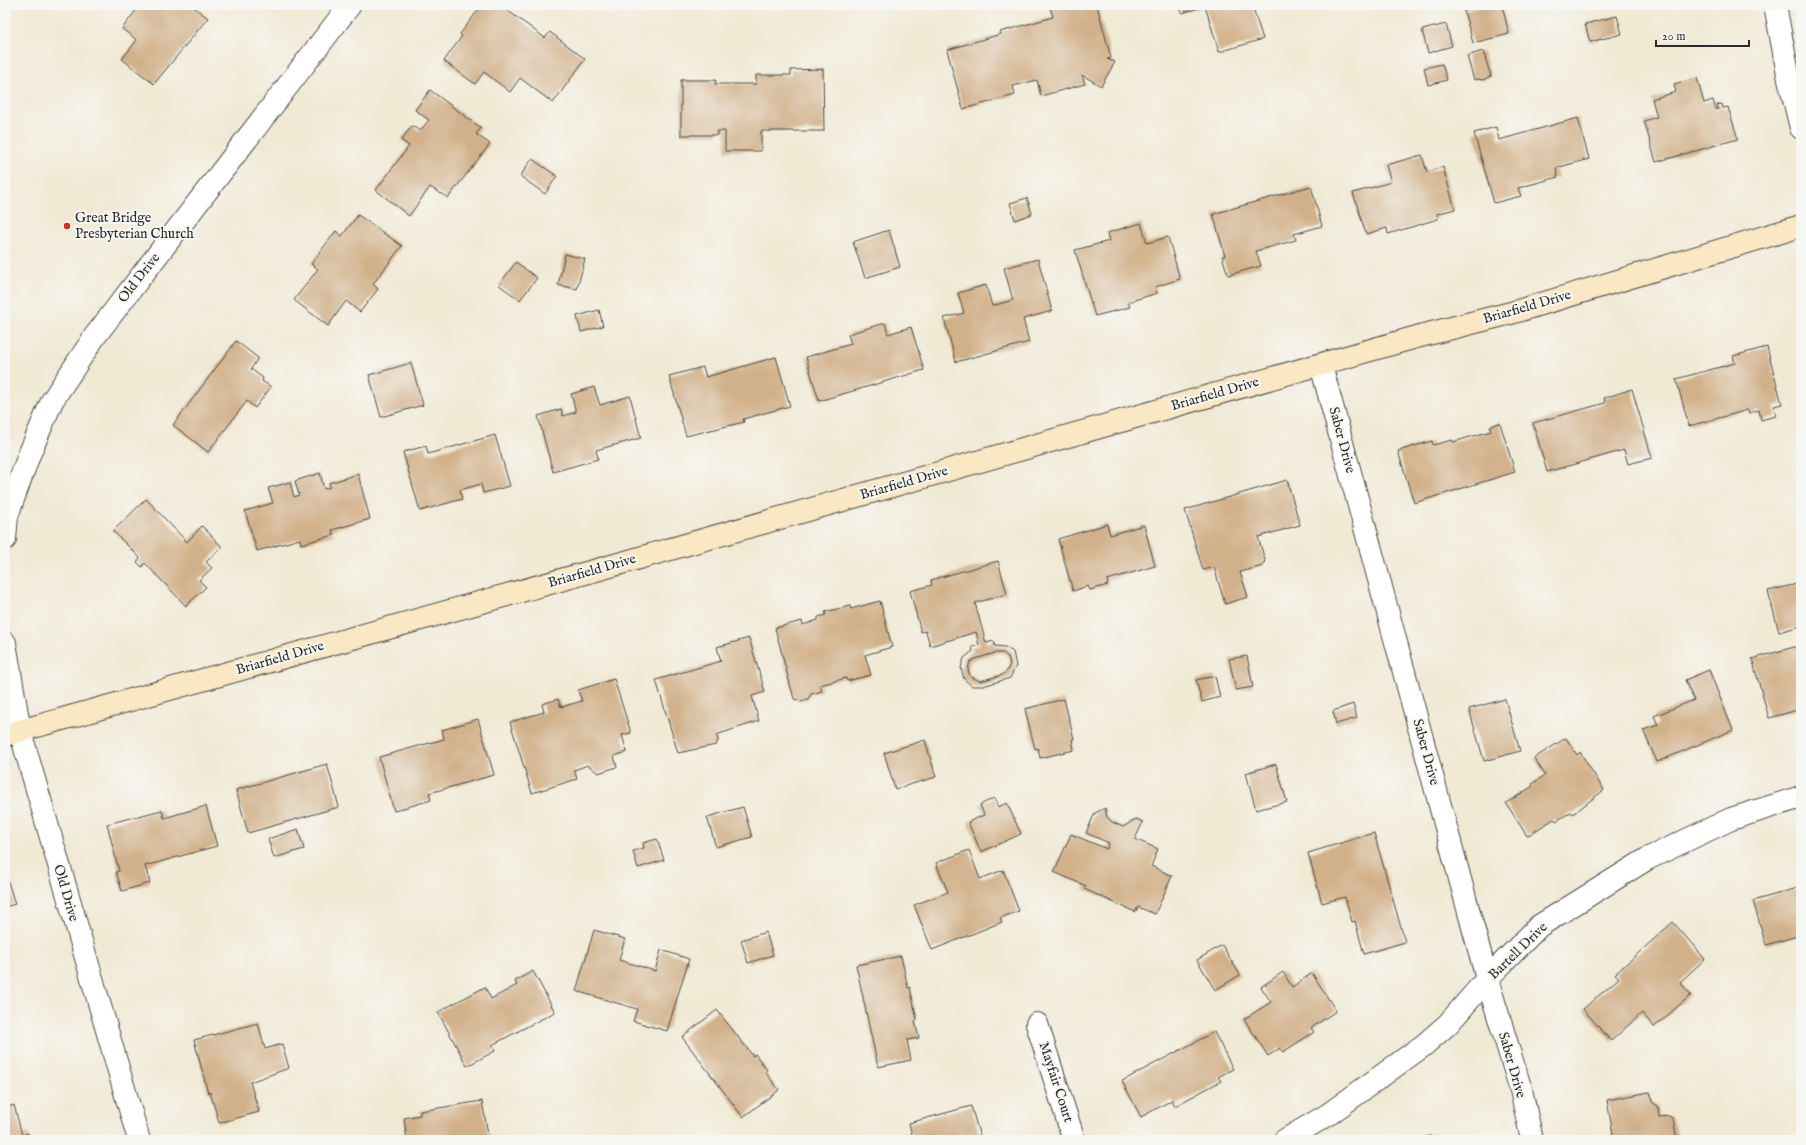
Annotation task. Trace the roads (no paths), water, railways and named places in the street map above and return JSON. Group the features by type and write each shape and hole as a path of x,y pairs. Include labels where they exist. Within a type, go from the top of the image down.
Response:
{"street":[{"name":"Old Drive","path":"5,539 7,516 29,455 52,401 95,336 350,5"},
{"path":"1775,5 1789,79 1801,128"},
{"name":"Briarfield Drive","path":"12,733 1420,336 1512,313 1801,226"},
{"name":"Saber Drive","path":"1321,364 1488,979 1521,1090 1532,1140"},
{"name":"Old Drive","path":"5,643 12,733 139,1140"},
{"name":"Bartell Drive","path":"1285,1140 1329,1114 1424,1045 1448,1024 1488,979 1539,926 1648,859 1731,819 1801,797"},
{"name":"Mayfair Court","path":"1037,1024 1074,1140"}],"place":[{"name":"Great Bridge Presbyterian Church","path":"67,226"}]}
